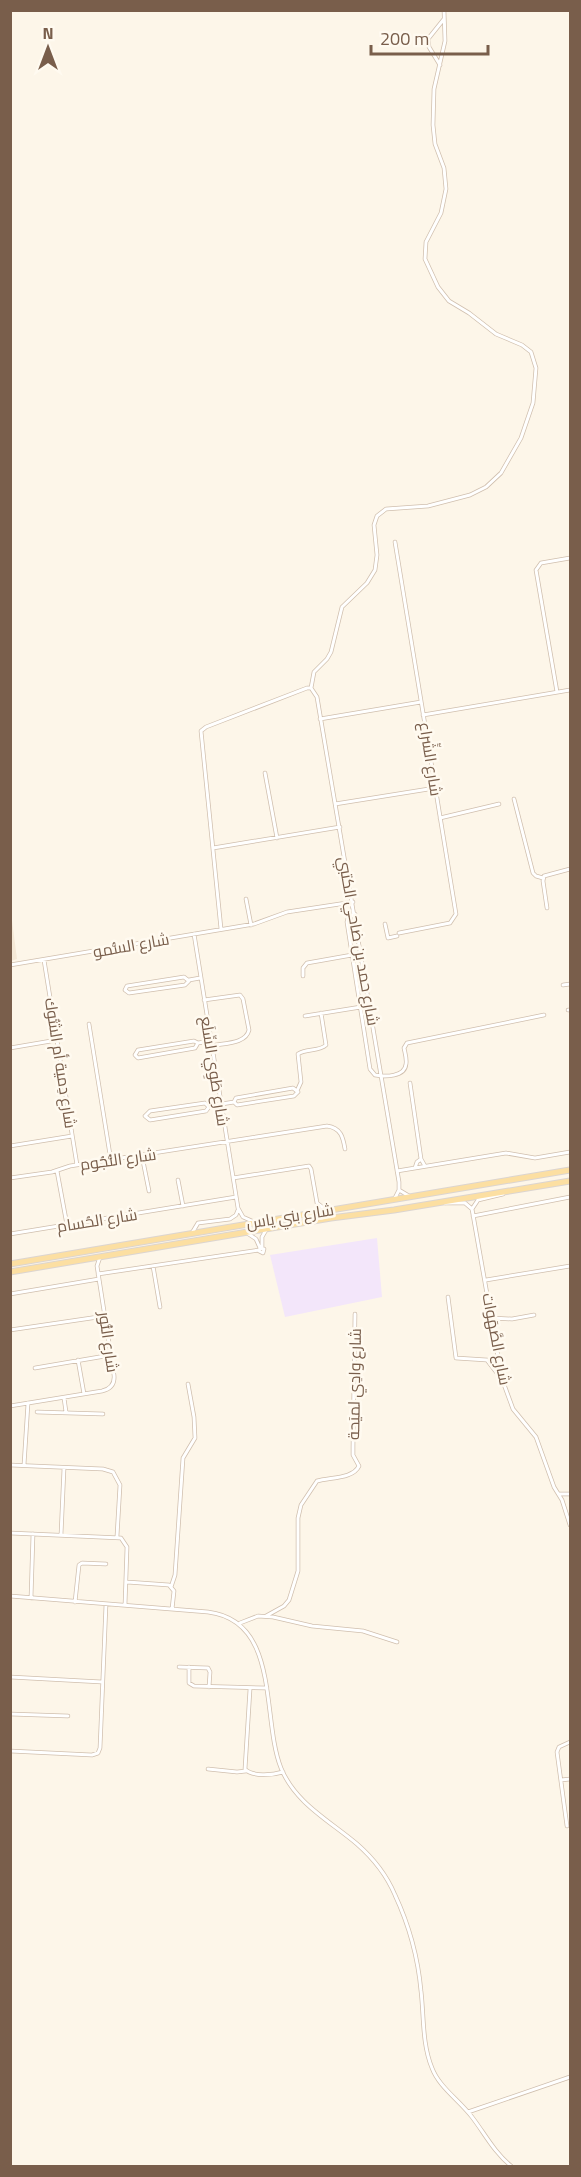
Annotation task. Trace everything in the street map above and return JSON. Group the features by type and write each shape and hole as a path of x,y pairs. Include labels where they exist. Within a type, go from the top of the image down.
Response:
{"main road":[{"name":"شارع بني ياس","path":"10,1264 570,1170"},
{"name":"شارع بني ياس","path":"10,1272 570,1180"},
{"path":"424,1205 431,1193"},
{"path":"209,1239 209,1233 227,1227"}],"street":[{"path":"221,929 202,729 311,688 314,672 331,652 342,607 367,583 375,570 377,555 374,525 377,516 386,509 428,506 470,495 486,487 501,473 521,438 533,403 536,368 531,352 522,345 496,334 449,301 438,286 425,259 426,242 441,213 446,195 445,176 435,144 433,125 434,89 445,41 444,10"},
{"path":"440,65 429,47 428,39 444,19"},
{"name":"شارع الشِّراع","path":"385,924 388,938 448,923 455,917 395,542"},
{"path":"556,692 536,570 541,563 570,558"},
{"name":"شارع حمد بن ضاحي الكتبي","path":"311,688 315,693 355,914 399,1190"},
{"path":"423,715 570,690"},
{"path":"303,691 315,693"},
{"path":"320,719 421,702"},
{"path":"265,773 277,838"},
{"path":"335,804 435,788"},
{"path":"514,800 533,873 543,878"},
{"path":"440,818 499,804"},
{"path":"213,848 339,827"},
{"path":"543,878 546,874 570,869"},
{"path":"543,878 548,908"},
{"path":"246,899 251,925"},
{"name":"شارع السُّمو","path":"10,965 251,925 287,912 352,902"},
{"path":"355,914 347,921 370,1069 374,1074 381,1077 398,1074 404,1070 406,1064 404,1048 407,1043 544,1015"},
{"name":"شارع طَوِي السِّلَع","path":"194,934 238,1208"},
{"path":"303,976 303,968 307,963 352,955"},
{"name":"شارع دِمية أم الشُّوك","path":"44,960 77,1166"},
{"path":"189,980 185,985 129,993 125,990 127,986 186,977 189,980 200,978"},
{"path":"563,985 570,984"},
{"path":"198,1043 195,1048 138,1058 135,1054 138,1050 194,1041 211,1044 244,1039 249,1030 241,996 234,994 204,1000"},
{"path":"305,1016 361,1007"},
{"path":"234,1101 237,1105 294,1096 301,1084 298,1057 300,1052 322,1048 326,1045 321,1013"},
{"path":"89,1024 111,1161"},
{"path":"10,1048 57,1040"},
{"path":"410,1083 421,1159 425,1166"},
{"path":"209,1106 206,1111 151,1120 146,1116 150,1111 206,1103 209,1106 234,1101 236,1098 294,1088 297,1091"},
{"name":"شارع النُّجُوم","path":"10,1178 327,1126 339,1131 345,1149"},
{"path":"10,1146 72,1136"},
{"path":"397,1171 506,1153 536,1158 570,1152"},
{"path":"142,1156 149,1191"},
{"path":"416,1168 417,1162 421,1159"},
{"path":"233,1178 309,1166 312,1169 317,1203 327,1210"},
{"path":"57,1171 67,1225"},
{"path":"178,1180 183,1206"},
{"path":"395,1198 399,1190 409,1196"},
{"path":"440,1203 465,1203 472,1209 478,1200 498,1197 504,1192"},
{"name":"شارع الحُسام","path":"10,1234 236,1197"},
{"path":"473,1216 570,1197"},
{"path":"238,1208 243,1217 256,1222"},
{"path":"192,1233 198,1223 233,1217 238,1208"},
{"name":"شارع الصَّهَوات","path":"472,1209 502,1379 513,1409 537,1441 570,1525"},
{"path":"260,1248 262,1237 267,1229"},
{"path":"245,1233 256,1239 260,1248"},
{"path":"10,1294 260,1248"},
{"path":"88,1259 97,1266 101,1257"},
{"name":"شارع النُّور","path":"10,1406 107,1389 113,1383 114,1375 97,1266"},
{"path":"153,1266 160,1307"},
{"path":"486,1280 570,1266"},
{"path":"448,1297 456,1358 488,1360 502,1379"},
{"name":"شارع وادِي لميَحة","path":"266,1616 284,1606 289,1600 298,1571 298,1518 301,1505 317,1481 351,1475 359,1466 353,1455 355,1314"},
{"path":"492,1318 507,1319 534,1315"},
{"path":"10,1330 105,1316"},
{"path":"35,1368 111,1355"},
{"path":"78,1360 84,1394"},
{"path":"171,1587 176,1575 183,1458 193,1445 195,1434 188,1384"},
{"path":"64,1398 66,1412"},
{"path":"24,1465 28,1403"},
{"path":"36,1412 103,1413"},
{"path":"10,1465 103,1469 116,1476 120,1485 117,1536"},
{"path":"61,1535 64,1468"},
{"path":"559,1494 570,1494"},
{"path":"10,1533 117,1536 126,1543 125,1605"},
{"path":"31,1598 33,1534"},
{"path":"75,1602 78,1565 82,1563 106,1564"},
{"path":"127,1582 164,1584 171,1587 174,1592 172,1609"},
{"path":"10,1596 219,1613 240,1623 257,1649 267,1688 273,1738 283,1772 306,1804 367,1853 391,1886 405,1919 414,1951 420,1979 426,2047 432,2068 445,2088 468,2112 495,2151 511,2166"},
{"path":"10,1751 92,1755 98,1753 106,1604"},
{"path":"240,1623 251,1617 266,1616 320,1628 363,1630 397,1642"},
{"path":"179,1667 209,1669 209,1687"},
{"path":"189,1667 190,1684 209,1687 267,1688"},
{"path":"10,1677 102,1682"},
{"path":"246,1771 244,1764 250,1689"},
{"path":"10,1714 68,1716"},
{"path":"567,1826 557,1749 570,1742"},
{"path":"208,1769 274,1774 283,1772"},
{"path":"561,1780 570,1779"},
{"path":"468,2112 570,2077"}],"shaded area":[{"path":"11,913 17,959 10,961"},
{"path":"377,1238 382,1297 285,1317 270,1255"}]}
